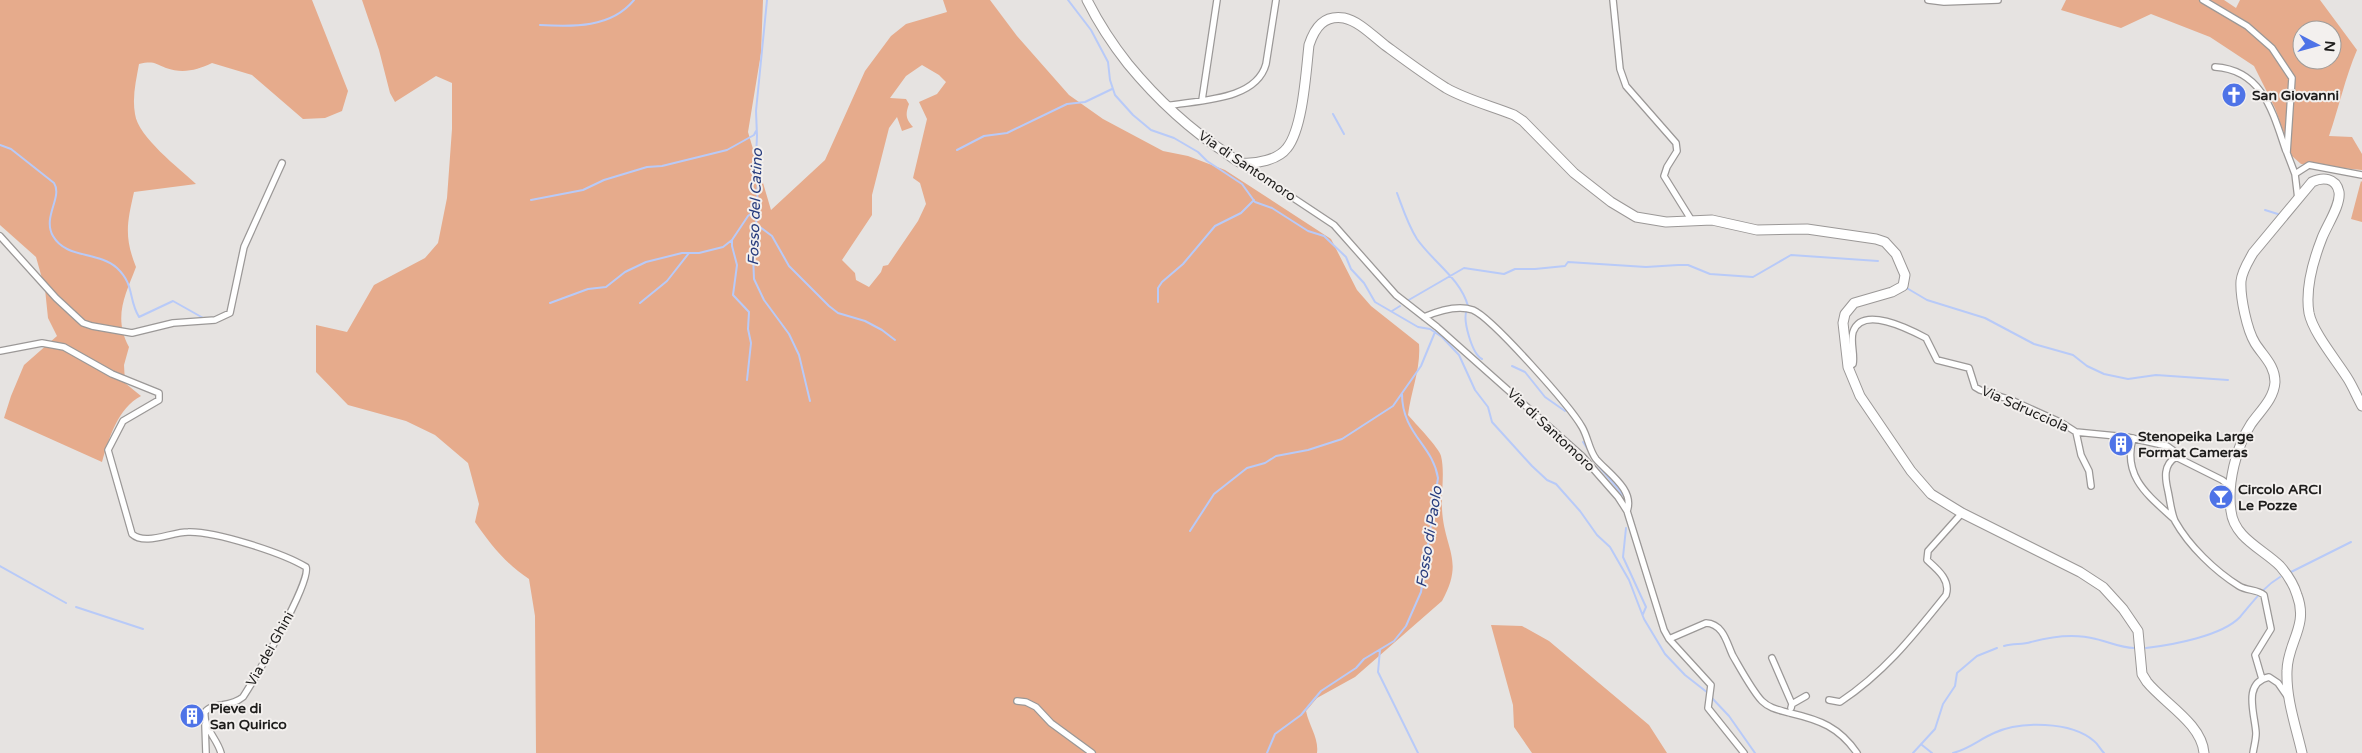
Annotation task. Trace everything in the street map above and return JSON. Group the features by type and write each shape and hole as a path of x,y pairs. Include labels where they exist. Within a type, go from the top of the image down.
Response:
{"main road":[{"name":"Via di Santomoro","path":"1087,0 1124,58 1166,106 1200,136 1240,163"},
{"path":"1240,163 1272,158 1286,149 1293,138 1298,123 1309,45 1313,33 1318,25 1326,20 1343,18 1361,26 1416,68 1448,89 1514,115 1523,121 1574,172 1623,210 1649,220 1666,222 1712,220 1757,230 1828,231 1876,239 1891,247 1902,267 1905,281 1902,286 1892,292 1862,300 1849,307 1843,323 1848,367 1860,396 1922,486 1962,514 2080,572 2103,587 2124,609 2138,631 2142,674 2146,682 2194,728 2203,744 2204,753"},
{"path":"2302,753 2289,700 2286,670 2301,622 2301,607 2291,582 2280,567 2247,540 2233,522 2231,487 2239,449 2250,425 2271,397 2275,386 2273,369 2250,335 2241,280 2253,253 2312,182 2323,177 2329,179 2336,186 2338,192 2337,204 2320,242 2312,269 2309,288 2309,309 2315,327 2349,380 2362,406"}],"street":[{"path":"1202,100 1217,0"},
{"path":"1166,106 1242,92 1259,78 1266,64 1276,0"},
{"path":"1613,0 1622,77 1629,91 1676,142 1677,151 1664,176 1692,221"},
{"path":"1928,0 1998,0"},
{"path":"2203,0 2247,26 2272,48 2292,78 2287,153"},
{"path":"2215,67 2240,72 2256,86 2269,104 2294,174 2298,199"},
{"path":"0,236 56,298 83,322 92,326 132,333 173,323 215,320 230,313 244,247 282,163"},
{"name":"Via di Santomoro","path":"1240,163 1334,225 1396,295 1424,316 1582,456 1618,497 1627,511 1664,630 1669,639 1709,682 1712,692 1708,702 1710,710 1744,753"},
{"path":"2294,174 2309,165 2362,175"},
{"name":"Via di Santomoro","path":"1424,316 1459,308 1474,310 1499,332 1582,426 1594,457 1618,482 1627,496 1629,504 1627,511"},
{"name":"Via Sdrucciola","path":"1848,367 1853,364 1852,334 1856,327 1860,321 1868,318 1878,320 1926,338 1938,360 1969,368 1975,387 1980,390 2011,400 2062,422 2076,432 2133,438 2169,447 2176,457 2222,480 2231,487"},
{"name":"Via dei Ghini","path":"0,350 42,343 64,347 112,374 159,393 159,400 122,422 108,450 132,534 135,537 145,539 187,532 208,533 292,560 306,567 307,574 290,613 243,697 236,702 208,708 204,718"},
{"path":"2076,432 2081,455 2089,471 2091,486"},
{"path":"2133,438 2129,452 2131,467 2142,489 2174,519 2213,566 2239,586 2262,593 2272,624 2269,634 2256,655 2262,679 2250,698 2256,731 2253,753"},
{"path":"2174,519 2166,474 2169,463 2176,457"},
{"path":"1829,700 1840,702 1864,686 1882,667 1897,656 1946,594 1948,588 1946,581 1928,560 1928,551 1962,514"},
{"path":"1669,639 1706,623 1714,626 1727,639 1733,656 1760,699 1767,706 1810,718 1838,730 1857,753"},
{"path":"1772,658 1792,704"},
{"path":"2262,679 2273,678 2289,700"},
{"path":"1789,712 1792,704 1806,696"},
{"path":"1017,701 1026,702 1036,707 1051,723 1092,753"},
{"path":"204,718 206,753"},
{"path":"204,718 208,728 219,744 221,753"}],"shaded area":[{"path":"0,0 312,0 348,91 342,111 325,118 303,119 252,75 212,63 201,68 184,71 172,70 153,63 139,64 134,101 138,123 160,152 196,184 134,192 128,238 136,267 125,297 121,316 124,336 129,347 124,365 125,383 141,396 133,401 120,416 111,434 102,462 4,418 24,365 57,336 48,318 45,289 36,257 0,225"},
{"path":"362,0 763,0 761,53 748,132 771,210 825,160 865,71 891,36 906,24 947,12 943,0 990,0 1017,36 1069,95 1103,119 1163,151 1188,156 1225,170 1331,239 1357,290 1371,306 1419,344 1417,371 1408,415 1441,456 1443,476 1442,509 1453,564 1449,587 1442,601 1355,677 1317,698 1306,711 1317,742 1317,753 536,753 535,616 529,579 499,553 475,522 479,504 468,463 435,435 406,421 348,405 316,372 316,325 347,332 374,285 425,258 438,243 447,198 452,129 452,83 436,76 395,102 390,93 379,50","holes":["922,65 939,75 946,82 937,94 919,102 927,119 913,178 920,183 926,204 918,221 888,265 883,266 881,272 869,287 856,280 855,273 842,260 872,215 872,195 889,128 897,117 902,131 913,127 907,117 909,104 906,99 890,98 906,76"]},
{"path":"2066,0 2224,0 2236,8 2240,0 2320,0 2335,20 2292,20 2292,70 2342,70 2342,30 2357,50 2329,136 2352,137 2362,154 2362,170 2301,164 2292,156 2275,108 2254,66 2210,37 2151,14 2121,28 2061,10"},
{"path":"2362,182 2362,222 2351,219"},
{"path":"1491,625 1522,626 1549,641 1649,725 1667,753 1532,753 1514,727 1513,705"}],"waterway":[{"path":"540,25 565,26 603,21 625,9 634,0"},
{"name":"Fosso del Catino","path":"767,0 756,111 756,156 758,166 757,214 753,255 754,279 764,300 789,334 799,355 810,401"},
{"path":"1068,0 1091,30 1108,62 1110,80 1115,95 1133,115 1151,130 1174,138 1198,152 1207,161 1242,184 1255,202 1272,208 1308,231 1324,236 1346,257 1351,269 1364,283 1375,302 1418,327 1430,329 1442,337 1459,355 1475,390 1488,407 1492,422 1532,466 1547,480 1556,484 1580,511 1597,535 1610,547 1629,580 1644,619 1665,654 1685,675 1708,693"},
{"path":"957,150 984,136 1007,133 1067,104 1085,102 1112,89"},
{"path":"1333,114 1344,134"},
{"path":"531,200 583,190 604,180 647,167 662,166 727,150 754,135 756,131"},
{"path":"0,145 11,149 54,183 56,195 50,222 53,236 66,248 101,259 117,268 123,274 129,286 133,304 139,317 173,301 205,319"},
{"path":"1397,193 1408,223 1417,239 1453,279 1468,306"},
{"path":"1158,302 1158,288 1162,282 1183,264 1215,226 1241,213 1254,200"},
{"path":"550,303 588,289 606,287 625,272 646,262 682,253 699,253 723,247 732,240 748,216 757,209"},
{"path":"2265,210 2281,215"},
{"path":"756,224 772,236 789,266 829,306 838,313 865,321 895,340"},
{"path":"732,240 737,265 733,295 749,312 748,329 751,343 747,380"},
{"path":"640,303 667,281 689,253"},
{"path":"1407,301 1464,268 1504,274 1515,269 1565,266 1568,262 1646,267 1688,265 1710,274 1753,277 1791,255 1878,261"},
{"path":"1905,287 1927,300 1985,318 2034,344 2073,355 2087,366 2104,374 2128,379 2156,375 2228,380"},
{"path":"1392,311 1400,306"},
{"path":"1467,310 1466,321 1469,336 1478,356 1482,359"},
{"path":"1190,531 1214,494 1247,468 1265,463 1276,456 1308,450 1342,439 1393,406 1421,366 1435,332"},
{"path":"1512,366 1525,372 1545,397 1565,411"},
{"name":"Fosso di Paolo","path":"1267,753 1275,734 1301,715 1321,691 1356,668 1364,659 1394,641 1406,626 1421,592 1438,478 1430,457 1407,419 1403,408 1402,394"},
{"path":"1583,442 1589,451"},
{"path":"1597,464 1624,496"},
{"path":"1626,528 1623,557 1646,607 1643,614"},
{"path":"2291,572 2351,542"},
{"path":"0,566 66,603"},
{"path":"2146,648 2182,642 2209,634 2232,624 2263,590 2280,577"},
{"path":"76,607 143,629"},
{"path":"2004,646 2072,636 2088,637 2134,648"},
{"path":"1913,753 1935,729 1943,704 1955,686 1957,673 1977,656 1997,648"},
{"path":"1380,650 1378,672 1418,753"},
{"path":"1711,697 1729,716 1755,753"},
{"path":"1953,753 2005,729 2031,725 2059,727 2084,734 2094,741 2104,753"},
{"path":"1922,745 1932,753"}],"place":[{"name":"San Giovanni","path":"2234,95"},
{"name":"Stenopeika Large Format Cameras","path":"2121,444"},
{"name":"Circolo ARCI Le Pozze","path":"2221,497"},
{"name":"Pieve di San Quirico","path":"192,716"}]}
